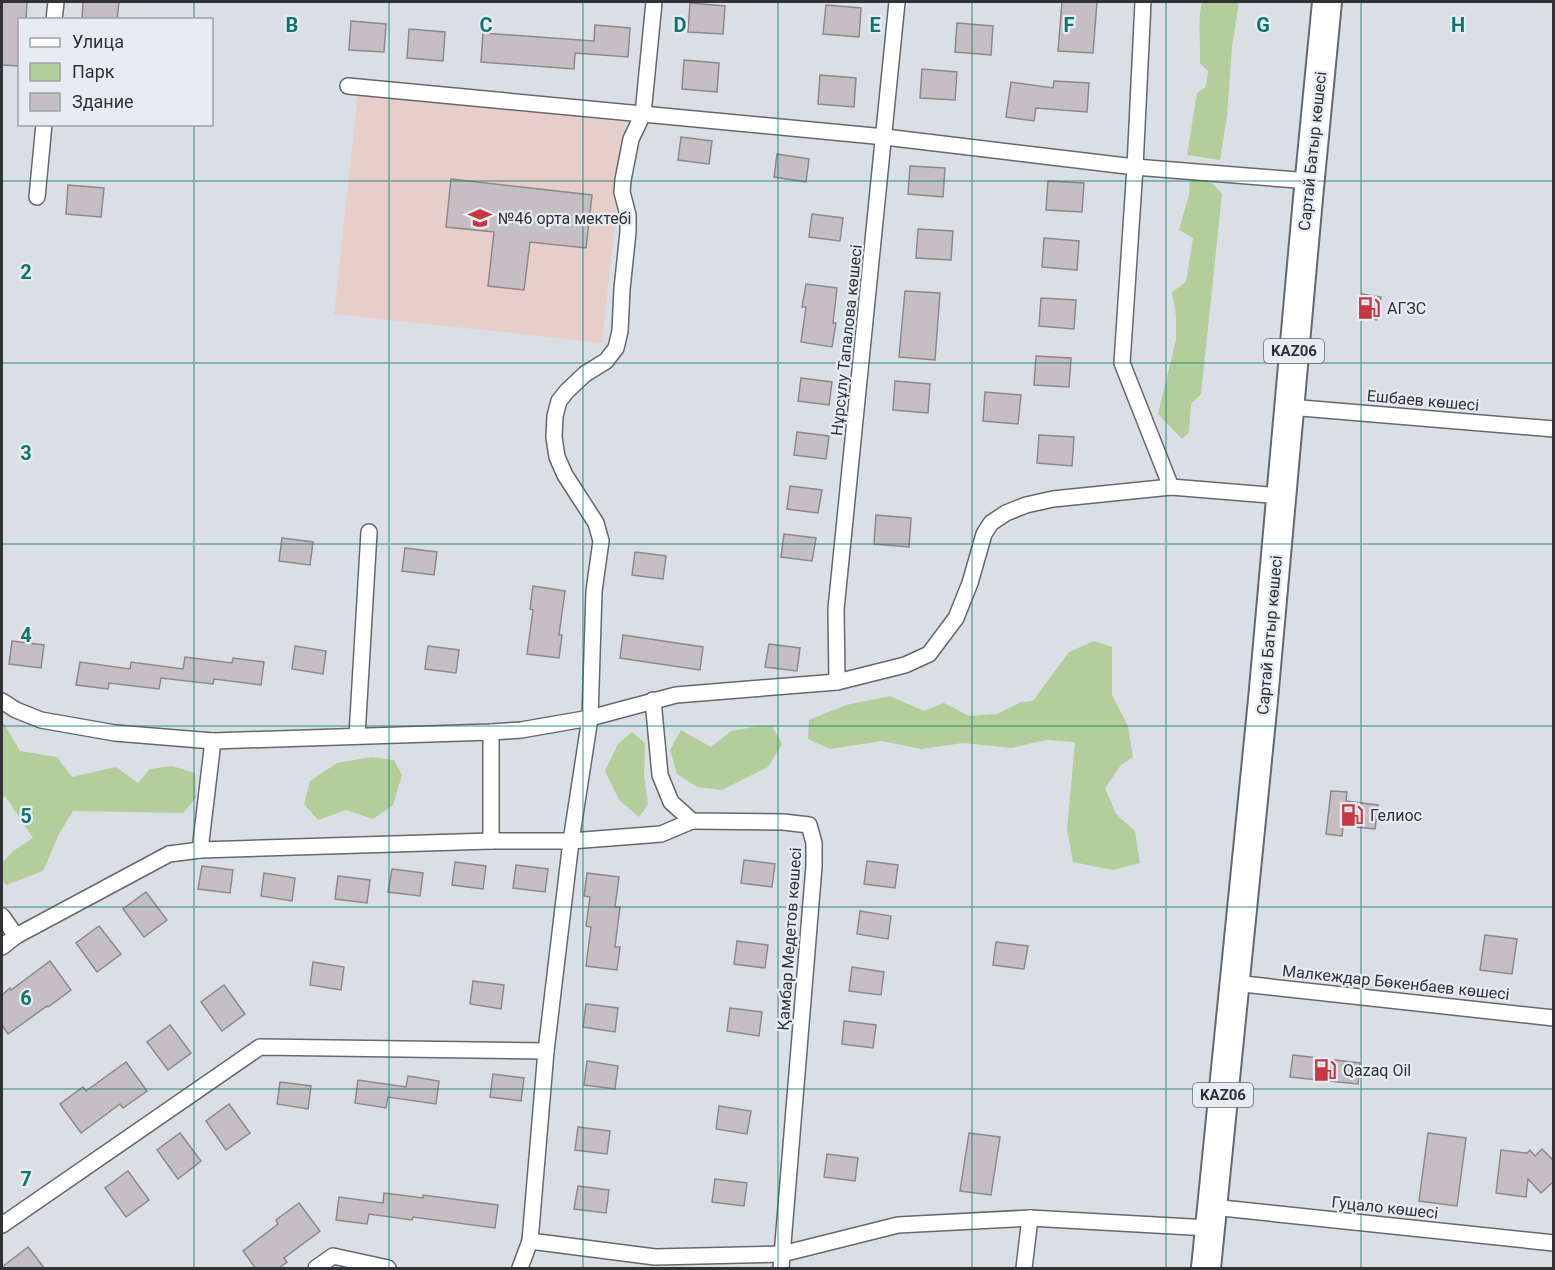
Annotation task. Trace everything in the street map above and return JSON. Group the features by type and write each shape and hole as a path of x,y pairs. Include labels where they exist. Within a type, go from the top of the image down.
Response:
{"highway":[{"name":"Сартай Батыр көшесі","path":"1206,1269 1262,711 1327,2"}],"street":[{"path":"54,18 56,2"},
{"path":"520,1269 530,1241 546,1051 571,841 590,718 594,591 601,541 597,523 565,476 557,457 554,437 555,416 559,401 567,391 585,374 606,361 616,348 620,331 628,232 628,214 622,192 623,180 631,140 643,114 654,2"},
{"name":"Нұрсұлу Тапалова көшесі","path":"837,682 836,609 897,2"},
{"path":"1143,2 1122,363 1172,487"},
{"path":"348,86 885,137 1135,167 1309,181"},
{"path":"37,197 44,126"},
{"name":"Ешбаев көшесі","path":"1289,407 1554,429"},
{"path":"2,701 16,710 42,720 115,733 213,741 521,730 590,718 676,695 837,682 905,665 929,654 956,618 970,583 984,534 991,523 1026,505 1053,499 1172,487 1281,496"},
{"path":"357,736 369,532"},
{"path":"2,947 16,936 169,854 200,850 491,841 571,841 661,834 692,821 670,802 660,775 653,700"},
{"path":"491,732 491,841"},
{"path":"200,850 213,741"},
{"name":"Қамбар Медетов көшесі","path":"692,821 783,822 809,825 814,843 781,1262"},
{"path":"2,916 16,936"},
{"name":"Малкеждар Бөкенбаев көшесі","path":"1234,983 1554,1018"},
{"path":"2,1225 260,1047 546,1051"},
{"name":"Гуцало көшесі","path":"530,1241 655,1257 781,1262 898,1225 1030,1218 1211,1217 1554,1243"},
{"path":"1024,1269 1030,1218"},
{"path":"316,1269 333,1256 388,1269"}],"shaded area":[{"name":"№46 орта мектебі","path":"358,93 626,122 602,343 334,314"}],"green space":[{"path":"1202,2 1239,2 1220,160 1187,155 1197,93 1206,87 1208,71 1200,63 1199,24"},
{"path":"1190,178 1212,183 1222,194 1201,394 1191,404 1189,432 1182,439 1158,414 1176,340 1176,316 1172,292 1186,282 1193,238 1179,230 1189,195"},
{"path":"1094,641 1112,647 1112,695 1128,726 1133,757 1121,765 1105,788 1116,814 1135,831 1140,863 1113,870 1073,862 1067,829 1075,742 1046,740 1011,748 963,743 921,749 882,741 830,749 808,739 809,720 846,705 890,696 924,711 944,703 969,716 997,714 1021,702 1033,701 1069,652"},
{"path":"2,720 20,751 57,757 72,777 116,767 138,783 150,769 172,766 195,773 196,798 183,813 73,811 59,834 43,871 6,885 2,879 2,863 13,851 33,838 5,796 2,799"},
{"path":"772,726 782,744 768,767 722,790 697,787 677,774 670,750 681,730 711,747 731,731"},
{"path":"632,732 645,743 644,776 648,804 639,817 619,800 605,771 618,744"},
{"path":"371,757 394,760 402,775 393,805 373,819 346,810 318,820 304,804 310,781 337,763"}],"building":[{"path":"2,2 27,2 26,18 18,18 18,66 2,65"},
{"path":"83,2 119,2 117,18 82,18"},
{"path":"1062,2 1097,2 1093,53 1058,51"},
{"path":"690,3 725,6 723,34 688,32"},
{"path":"826,5 861,8 859,37 823,34"},
{"path":"351,21 386,24 384,52 349,50"},
{"path":"957,23 993,26 991,55 955,52"},
{"path":"595,25 630,28 628,57 575,53 574,69 481,62 483,33 594,41"},
{"path":"409,29 445,32 443,61 407,58"},
{"path":"684,60 719,63 717,92 682,89"},
{"path":"922,69 957,72 955,100 920,98"},
{"path":"820,75 856,78 854,107 818,104"},
{"path":"1054,81 1089,83 1087,112 1036,108 1034,121 1006,117 1011,82 1053,88"},
{"path":"681,137 712,141 709,164 678,160"},
{"path":"777,154 809,159 806,182 774,177"},
{"path":"910,166 945,168 943,197 908,194"},
{"path":"451,179 592,195 586,248 530,242 524,290 488,286 494,232 446,227"},
{"path":"1048,181 1084,183 1082,212 1046,210"},
{"path":"68,185 104,188 101,217 66,214"},
{"path":"812,214 843,218 840,241 809,237"},
{"path":"918,229 953,231 951,260 916,258"},
{"path":"1044,238 1079,241 1077,270 1042,267"},
{"path":"806,284 837,288 833,323 836,323 832,347 801,342 806,307 802,307"},
{"path":"905,291 940,293 935,360 899,357"},
{"path":"1362,294 1381,297 1377,320 1359,317"},
{"path":"1041,298 1076,300 1074,329 1039,326"},
{"path":"1036,356 1071,358 1069,387 1034,385"},
{"path":"801,378 832,382 829,405 798,401"},
{"path":"895,381 930,384 928,413 893,410"},
{"path":"985,392 1021,395 1018,424 983,421"},
{"path":"797,432 829,436 826,459 794,455"},
{"path":"1039,435 1074,437 1072,466 1037,463"},
{"path":"790,486 822,490 818,513 787,509"},
{"path":"876,515 911,518 909,547 874,544"},
{"path":"784,534 816,538 812,561 781,557"},
{"path":"282,538 313,542 310,565 279,561"},
{"path":"405,548 437,552 434,575 402,571"},
{"path":"635,552 666,556 663,579 632,575"},
{"path":"533,586 565,591 559,635 562,635 559,658 527,654 533,610 530,609"},
{"path":"623,635 703,647 700,670 620,658"},
{"path":"12,641 44,645 41,668 9,664"},
{"path":"769,644 800,648 797,671 765,667"},
{"path":"295,646 326,651 323,674 292,669"},
{"path":"428,646 459,650 456,673 425,669"},
{"path":"185,657 232,663 233,658 264,662 261,685 214,679 213,684 161,678 159,689 109,683 108,689 76,685 80,662 130,669 131,662 183,669"},
{"name":"Гелиос","path":"1331,791 1347,792 1346,801 1378,805 1375,829 1343,826 1342,836 1326,834"},
{"path":"744,860 775,864 772,887 741,883"},
{"path":"867,861 898,865 895,888 864,884"},
{"path":"455,862 486,866 483,889 452,885"},
{"path":"516,865 548,869 545,892 513,888"},
{"path":"202,866 233,870 230,893 198,889"},
{"path":"392,869 423,873 420,896 388,892"},
{"path":"264,873 295,878 292,901 261,896"},
{"path":"587,873 619,877 615,907 620,907 615,947 620,947 617,970 586,966 591,927 586,926 590,897 584,896"},
{"path":"338,876 370,880 367,903 335,899"},
{"path":"146,892 167,920 144,937 123,909"},
{"path":"860,911 891,916 888,939 857,934"},
{"path":"99,926 121,954 97,972 76,943"},
{"path":"1485,935 1517,939 1512,974 1480,970"},
{"path":"737,941 768,945 765,968 734,964"},
{"path":"996,942 1028,946 1024,969 993,965"},
{"path":"50,961 71,990 8,1034 2,1025 2,995"},
{"path":"313,962 344,967 341,990 310,985"},
{"path":"852,967 884,972 881,995 849,991"},
{"path":"473,981 504,985 501,1009 470,1004"},
{"path":"224,985 245,1014 222,1031 201,1002"},
{"path":"586,1004 618,1008 615,1032 583,1027"},
{"path":"730,1008 762,1012 759,1036 727,1031"},
{"path":"844,1021 876,1025 873,1048 842,1044"},
{"path":"170,1025 191,1053 168,1070 147,1042"},
{"name":"Qazaq Oil","path":"1293,1055 1360,1063 1358,1084 1290,1077"},
{"path":"587,1061 618,1066 615,1089 584,1085"},
{"path":"126,1062 147,1091 123,1108 120,1104 81,1133 60,1104 83,1087 86,1091"},
{"path":"493,1074 524,1078 521,1101 490,1097"},
{"path":"408,1076 439,1081 436,1104 388,1097 386,1108 355,1103 358,1080 406,1087"},
{"path":"280,1082 311,1086 308,1109 277,1104"},
{"path":"229,1104 250,1133 226,1150 206,1121"},
{"path":"719,1106 751,1111 747,1134 716,1129"},
{"path":"578,1127 610,1131 607,1154 575,1150"},
{"path":"180,1133 201,1161 178,1179 157,1150"},
{"path":"969,1133 1000,1137 991,1195 960,1191"},
{"path":"1428,1133 1466,1138 1457,1206 1419,1201"},
{"path":"1542,1149 1554,1161 1554,1181 1541,1193 1528,1179 1526,1197 1496,1193 1501,1150 1527,1153 1530,1150 1535,1156"},
{"path":"827,1154 858,1158 855,1181 824,1177"},
{"path":"128,1171 149,1200 126,1217 105,1188"},
{"path":"715,1179 747,1183 744,1206 712,1202"},
{"path":"578,1186 609,1190 606,1213 574,1209"},
{"path":"384,1193 423,1198 423,1195 498,1205 495,1228 413,1217 412,1220 369,1214 367,1224 336,1220 339,1197 383,1203"},
{"path":"299,1203 320,1231 284,1258 287,1262 278,1269 256,1269 243,1251 278,1224 276,1220"},
{"path":"28,1247 45,1269 2,1269 2,1267"}],"place":[{"name":"№46 орта мектебі","path":"480,218"},
{"name":"АГЗС","path":"1369,308"},
{"name":"Гелиос","path":"1352,815"},
{"name":"Qazaq Oil","path":"1325,1070"}]}
